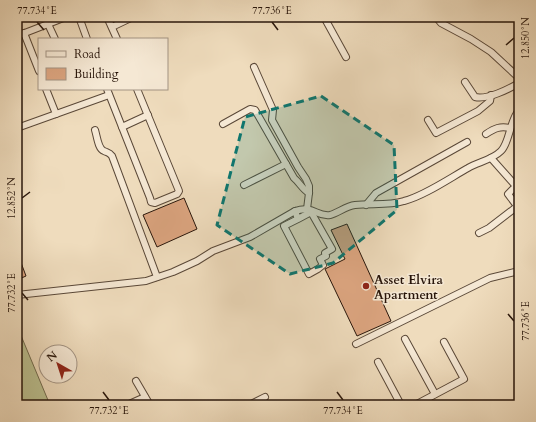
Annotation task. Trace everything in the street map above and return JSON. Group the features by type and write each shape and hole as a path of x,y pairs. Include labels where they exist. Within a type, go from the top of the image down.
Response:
{"street":[{"path":"17,36 66,17"},
{"path":"79,17 87,38"},
{"path":"107,17 117,38"},
{"path":"112,27 133,17"},
{"path":"324,17 346,57"},
{"path":"436,17 441,23 471,39 491,52 519,78"},
{"path":"48,24 55,38"},
{"path":"24,33 38,68"},
{"path":"254,67 273,110 272,120 298,167 306,178 309,186 307,209"},
{"path":"465,82 475,97 482,98 508,89 519,83"},
{"path":"46,90 56,114"},
{"path":"17,128 56,114 108,92 152,202 155,203 177,194 179,191 138,90"},
{"path":"428,120 436,133 478,111 490,101 491,95"},
{"path":"223,124 250,109 255,110 294,178 303,189 309,193"},
{"path":"17,295 132,283 157,277 173,272 213,252 250,237 295,211 307,209 319,214 330,215 355,205 403,202 427,191 480,161 491,158 502,151 515,115 519,110"},
{"path":"122,127 148,115"},
{"path":"486,134 502,126 510,128"},
{"path":"95,130 101,148 104,151 109,152 112,156 157,277"},
{"path":"366,205 376,193 467,142"},
{"path":"479,233 489,228 518,206 508,194 515,187 515,185 491,158"},
{"path":"244,185 286,164"},
{"path":"295,211 298,219"},
{"path":"311,212 332,249 325,253 326,256 320,259 322,265 318,270 309,274 284,226 298,219 311,212"},
{"path":"356,344 490,278 519,271"},
{"path":"405,339 435,394"},
{"path":"414,405 464,379 444,342"},
{"path":"378,362 401,405"},
{"path":"136,381 150,405"},
{"path":"127,405 145,396"},
{"path":"249,405 264,397"}],"highlighted area":[{"path":"321,96 394,145 397,210 333,263 290,274 217,225 245,117"}],"green space":[{"path":"17,326 38,376 38,384 41,384 50,405 17,405"}],"building":[{"path":"184,198 197,229 157,247 143,215"},
{"name":"Asset Elvira Apartment","path":"347,224 391,321 357,336 325,269 345,259 331,230"},
{"path":"17,252 26,276 17,280"}],"place":[{"name":"Asset Elvira Apartment","path":"366,286"}]}
